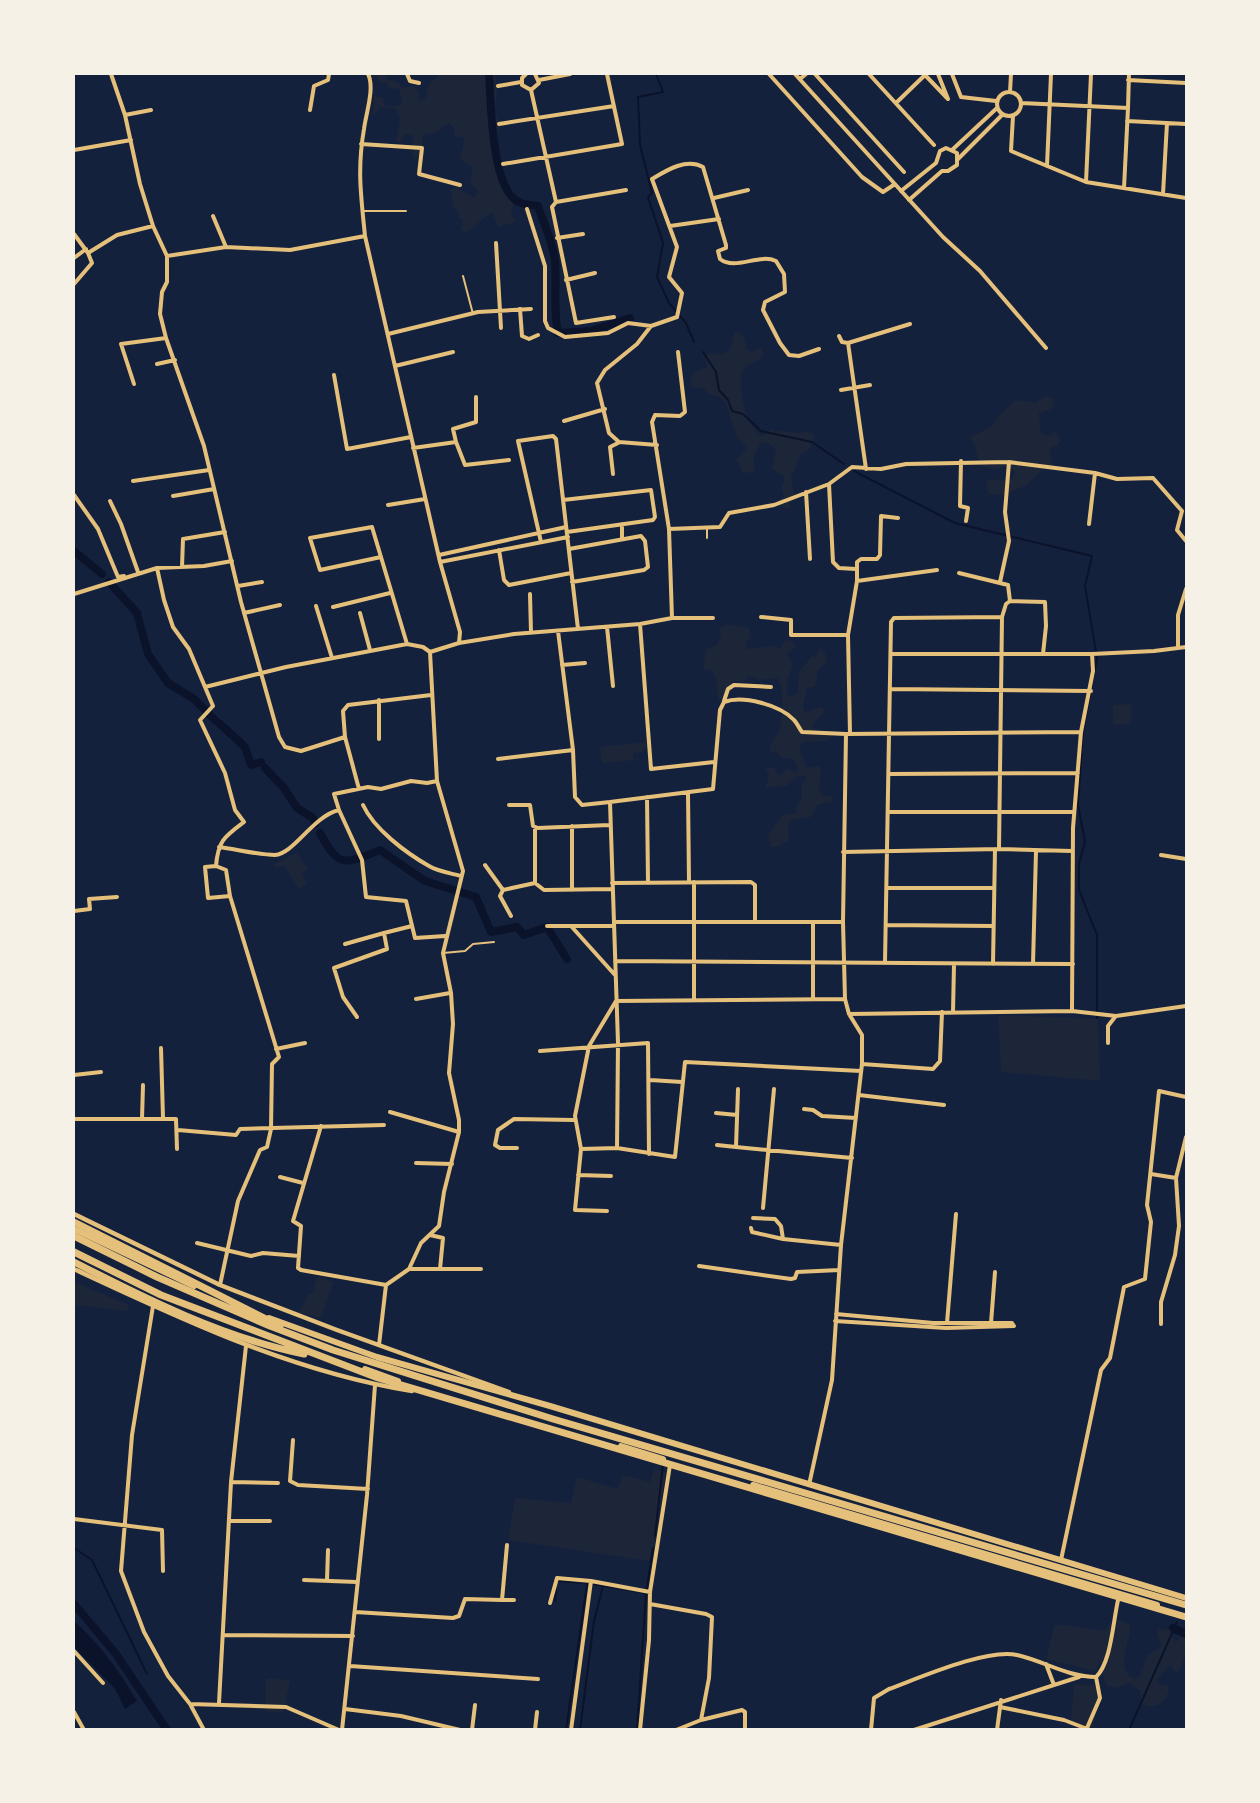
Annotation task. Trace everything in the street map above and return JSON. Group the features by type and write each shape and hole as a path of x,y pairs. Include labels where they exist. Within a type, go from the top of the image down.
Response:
{"highway":[{"path":"74,1222 237,1306 333,1350"},
{"path":"74,1229 222,1299 333,1343 1186,1598"},
{"path":"74,1236 157,1277 270,1326 333,1350 553,1419 1186,1605"},
{"path":"74,1250 161,1295 389,1381 1186,1616"},
{"path":"74,1250 196,1306 447,1397 989,1554 1120,1593 1186,1616"},
{"path":"74,1262 130,1291 201,1321 274,1348 330,1360"},
{"path":"989,1554 994,1541"}],"street":[{"path":"111,74 125,115 153,226 167,256 167,282 162,292 160,314 166,338 209,470 244,613 261,675 266,683 279,737 285,747 301,751 345,737"},
{"path":"310,110 314,86 328,80 329,74"},
{"path":"368,74 370,88 361,144 358,187 365,236 440,562 460,632 459,643"},
{"path":"407,74 410,81 419,83"},
{"path":"498,86 521,82 526,74"},
{"path":"521,82 525,89 531,90 538,86 539,80 535,74"},
{"path":"539,80 570,74"},
{"path":"503,164 622,144 607,74"},
{"path":"769,74 862,177 884,192 895,184"},
{"path":"795,74 909,200 980,272 1046,348"},
{"path":"800,79 806,74"},
{"path":"815,74 904,172"},
{"path":"869,74 934,145"},
{"path":"896,103 926,74 948,99 938,74"},
{"path":"952,74 964,98 996,101"},
{"path":"1010,92 1011,74"},
{"path":"1047,166 1052,74"},
{"path":"1086,182 1091,74"},
{"path":"1124,188 1128,74"},
{"path":"1128,80 1186,83"},
{"path":"531,90 556,202"},
{"path":"996,101 1004,93 1010,92 1015,94 1021,103 1013,116 1011,151 1086,182 1186,198"},
{"path":"996,101 997,108 1002,114 1013,116"},
{"path":"1021,103 1128,108"},
{"path":"499,124 538,120 614,106"},
{"path":"901,191 936,163 940,151 952,150 997,108"},
{"path":"125,115 151,110"},
{"path":"909,200 942,171 952,170 957,165 958,159 1002,114"},
{"path":"1127,122 1186,124"},
{"path":"1163,194 1167,123"},
{"path":"74,150 131,140"},
{"path":"361,144 423,148 419,174 460,185"},
{"path":"952,150 958,159"},
{"path":"936,163 942,171"},
{"path":"527,209 545,266 546,324 554,334 565,337 608,333 628,323 651,326 676,317 681,308 682,293 669,277 677,247 652,179 678,166 700,165 705,170 726,245 726,248 717,252 720,259 730,263 772,259 784,274 785,292 765,302 763,310 784,349 794,357 819,349"},
{"path":"614,317 576,323 552,207 556,202 626,190"},
{"path":"714,198 748,190"},
{"path":"213,216 226,248"},
{"path":"669,226 719,219"},
{"path":"74,258 117,235 153,226"},
{"path":"74,234 87,251 92,263 74,284"},
{"path":"557,238 583,234"},
{"path":"167,256 226,248 290,250 365,236"},
{"path":"496,243 501,328"},
{"path":"566,280 595,273"},
{"path":"388,334 500,309 531,309"},
{"path":"520,309 522,336 529,339 538,336"},
{"path":"839,336 842,342 848,343 910,324"},
{"path":"619,442 609,433 605,409 597,388 600,376 637,344 651,326"},
{"path":"134,384 122,350 122,343 166,338"},
{"path":"848,343 866,469"},
{"path":"395,366 453,351"},
{"path":"672,618 669,529 653,417 680,416 687,407 678,351"},
{"path":"157,364 175,360"},
{"path":"334,375 347,449 411,437"},
{"path":"841,390 870,385"},
{"path":"476,397 476,422 453,429 465,465 510,460"},
{"path":"564,422 605,409"},
{"path":"541,542 518,443 520,439 554,437 578,629"},
{"path":"413,448 456,442"},
{"path":"613,474 610,447 619,442 657,445"},
{"path":"669,529 723,526 729,513 774,505 829,484 852,466 866,469 961,461 1009,462 1095,473 1113,478 1153,478 1182,511 1177,530 1186,541"},
{"path":"961,461 960,506 968,507 966,521"},
{"path":"1000,582 1009,541 1005,512 1009,462"},
{"path":"133,481 209,470"},
{"path":"1089,524 1095,473"},
{"path":"829,484 833,562 839,568 856,569"},
{"path":"173,496 214,489"},
{"path":"440,562 655,518 651,490 563,500"},
{"path":"806,492 810,559"},
{"path":"74,495 98,529 118,577 130,576"},
{"path":"388,505 425,499"},
{"path":"110,501 138,572"},
{"path":"809,1486 831,1386 841,1245 862,1071 862,1035 849,1014 845,999 843,852 849,635 857,562 861,559 877,559 880,555 881,516 898,518"},
{"path":"622,524 622,539"},
{"path":"381,557 320,570 310,538 369,525 373,529 381,557 390,593 407,644"},
{"path":"439,555 566,526"},
{"path":"182,567 183,539 225,532"},
{"path":"569,549 643,537 647,569 572,582"},
{"path":"486,544 488,552"},
{"path":"499,550 504,580 510,585 571,573"},
{"path":"74,594 138,572 157,568 232,561"},
{"path":"157,568 173,627 189,649 213,706 200,720 225,773 235,810 244,822 225,836 218,846 216,866"},
{"path":"856,581 937,570"},
{"path":"959,573 1008,585 1010,601"},
{"path":"238,586 262,582"},
{"path":"1178,646 1178,615 1186,589"},
{"path":"333,607 390,593"},
{"path":"531,594 531,633"},
{"path":"993,964 994,888 1002,774 1002,617 1006,604 1010,601 1045,602 1046,626 1043,654"},
{"path":"244,613 280,604"},
{"path":"316,606 332,658"},
{"path":"360,613 370,650"},
{"path":"761,617 791,620 792,635 849,635"},
{"path":"885,962 889,849 891,622 894,618 1002,617"},
{"path":"430,652 459,643 531,633 640,624 672,618 713,618"},
{"path":"640,624 651,769 714,762"},
{"path":"607,627 613,686"},
{"path":"558,631 577,801 582,805 713,789 717,729 731,686 771,687"},
{"path":"205,687 332,658 407,644 423,647 430,652"},
{"path":"891,654 1093,654 1162,651 1178,646 1186,647"},
{"path":"321,1126 293,1221 301,1226 298,1268 386,1285 409,1269 421,1243 438,1226 459,1132 459,1120 449,1073 453,1024 451,993 443,953 445,936 461,876 461,857 453,838 437,781 430,652"},
{"path":"1072,1011 1074,812 1081,732 1094,671 1093,654"},
{"path":"562,665 585,663"},
{"path":"891,689 1003,692 1091,691"},
{"path":"359,789 345,737 345,707 379,700 431,695"},
{"path":"724,702 732,699 780,710 795,720 802,732 848,734 1081,732"},
{"path":"379,700 379,739"},
{"path":"498,759 573,750"},
{"path":"889,774 1078,773"},
{"path":"437,781 427,783 411,781 381,789 359,789 334,794 362,861 366,897 408,902 415,938 445,936"},
{"path":"688,793 694,921 694,998"},
{"path":"647,796 648,883"},
{"path":"610,802 611,889 618,1043 617,1148"},
{"path":"363,805 370,818 430,867 461,876"},
{"path":"509,805 530,805 535,827 535,883"},
{"path":"218,846 274,855 283,853 309,827 339,810"},
{"path":"889,812 1074,812"},
{"path":"535,827 609,825"},
{"path":"572,826 572,890"},
{"path":"843,852 889,849 1072,851"},
{"path":"1033,964 1036,851"},
{"path":"1161,855 1186,859"},
{"path":"485,865 503,890"},
{"path":"220,1285 238,1201 260,1150 267,1147 271,1129 271,1070 272,1064 279,1057 230,896 226,870 216,866 204,869 207,896 230,896"},
{"path":"612,882 754,883 755,922"},
{"path":"535,883 544,890 611,889"},
{"path":"503,890 535,883"},
{"path":"888,888 994,888"},
{"path":"503,890 500,896 511,916"},
{"path":"74,911 90,909 89,899 117,897"},
{"path":"547,926 694,921 843,922"},
{"path":"813,922 813,998"},
{"path":"886,925 993,926"},
{"path":"345,944 412,926"},
{"path":"571,926 615,975"},
{"path":"357,1017 343,997 334,968 387,949 384,933"},
{"path":"615,961 1073,964"},
{"path":"953,1012 954,964"},
{"path":"416,999 451,993"},
{"path":"616,1001 694,998 845,999"},
{"path":"607,1211 574,1210 581,1149 574,1120 589,1046 616,1001"},
{"path":"849,1014 1072,1011 1116,1016 1186,1006"},
{"path":"862,1064 933,1069 940,1061 942,1012"},
{"path":"1108,1043 1108,1026 1116,1016"},
{"path":"540,1051 618,1043 646,1042 650,1045 649,1154"},
{"path":"276,1049 305,1043"},
{"path":"161,1048 163,1118"},
{"path":"581,1149 617,1148 649,1154 677,1155 685,1062 862,1071"},
{"path":"74,1075 101,1072"},
{"path":"650,1080 682,1082"},
{"path":"142,1119 143,1085"},
{"path":"736,1147 738,1089"},
{"path":"763,1208 774,1089"},
{"path":"1060,1560 1101,1370 1110,1358 1124,1287 1145,1279 1151,1222 1147,1204 1159,1091 1186,1097"},
{"path":"859,1095 944,1105"},
{"path":"804,1109 813,1110 822,1116 856,1118"},
{"path":"390,1112 459,1132"},
{"path":"716,1113 737,1114"},
{"path":"74,1119 178,1119 177,1149"},
{"path":"518,1148 500,1148 495,1145 498,1130 514,1119 574,1120"},
{"path":"178,1130 236,1135 240,1129 384,1125"},
{"path":"1161,1324 1161,1302 1175,1255 1179,1226 1176,1178 1186,1137"},
{"path":"717,1145 852,1158"},
{"path":"416,1163 452,1164"},
{"path":"1151,1174 1176,1178"},
{"path":"578,1175 611,1176"},
{"path":"280,1177 303,1183"},
{"path":"74,1214 220,1285 379,1346 550,1406"},
{"path":"947,1323 956,1214"},
{"path":"753,1218 754,1216 775,1219 781,1226 783,1239"},
{"path":"751,1228 752,1232 783,1239 841,1245"},
{"path":"430,1234 443,1238 440,1269"},
{"path":"197,1243 228,1248 251,1256 263,1253 299,1256"},
{"path":"699,1266 791,1279 795,1278 797,1272 839,1270"},
{"path":"74,1269 246,1346 375,1385 447,1397"},
{"path":"409,1269 481,1269"},
{"path":"991,1323 994,1272"},
{"path":"379,1346 386,1285"},
{"path":"153,1306 132,1435 121,1571 144,1632 168,1676 190,1704 204,1730"},
{"path":"836,1314 959,1325 1012,1323 1014,1326 959,1325 836,1320"},
{"path":"219,1703 224,1635 224,1570 246,1346"},
{"path":"190,1704 219,1703 290,1708 340,1730 350,1666 368,1489 375,1385"},
{"path":"293,1440 290,1480 298,1485 368,1489"},
{"path":"640,1730 650,1604 647,1592 670,1461"},
{"path":"231,1482 278,1483"},
{"path":"74,1519 162,1530 163,1571"},
{"path":"230,1521 270,1521"},
{"path":"502,1600 507,1545"},
{"path":"327,1580 328,1550"},
{"path":"550,1603 557,1578 647,1592"},
{"path":"304,1580 357,1582"},
{"path":"571,1730 591,1583"},
{"path":"914,1730 1000,1700 1080,1677 1096,1677 1102,1671 1108,1652 1120,1593"},
{"path":"355,1612 453,1618 459,1616 465,1599 514,1600"},
{"path":"650,1604 712,1617 709,1678 701,1720"},
{"path":"224,1635 352,1636"},
{"path":"74,1651 103,1683"},
{"path":"871,1730 874,1698 889,1689 988,1655 1016,1654 1080,1677"},
{"path":"1046,1664 1054,1685"},
{"path":"350,1666 538,1679"},
{"path":"1000,1707 1065,1720 1089,1729 1100,1698 1096,1677"},
{"path":"998,1730 1000,1700"},
{"path":"472,1730 475,1705"},
{"path":"345,1709 401,1716 460,1730"},
{"path":"676,1730 701,1720 743,1710 744,1730"},
{"path":"74,1712 84,1730"},
{"path":"535,1730 537,1712"}],"lane":[{"path":"363,211 406,211"},
{"path":"463,276 473,314"},
{"path":"707,528 707,538"},
{"path":"443,953 465,951 473,944 494,942"}],"shaded area":[{"path":"385,74 388,80 398,82 402,88 413,86 417,89 420,101 425,99 429,84 440,74 495,74 497,93 495,110 500,128 497,133 496,156 503,167 502,184 513,190 516,195 511,212 515,222 498,227 493,213 467,232 461,230 463,220 459,218 458,210 453,208 451,189 456,187 474,198 478,191 470,183 473,168 460,159 465,138 455,136 453,127 449,123 435,133 425,134 422,139 424,156 414,158 412,145 414,136 406,134 400,142 396,142 400,119 396,109 381,107 373,116 374,96 383,98 384,105 392,107 403,104 399,89 389,88 387,83 379,82 377,77"},
{"path":"738,331 745,339 746,349 751,352 761,348 763,353 760,359 745,368 741,376 743,399 753,427 762,436 770,430 798,433 810,431 815,436 810,448 799,458 791,476 794,500 789,501 790,508 784,509 777,500 784,497 781,486 784,483 784,476 772,469 776,449 767,442 761,443 753,457 755,467 753,472 743,473 736,459 747,448 736,436 727,406 720,397 707,393 704,388 692,388 690,380 694,372 707,367 705,357 710,353 720,355 730,350 734,334"},
{"path":"1043,397 1051,397 1055,403 1051,409 1039,413 1041,434 1049,436 1055,431 1061,440 1057,446 1050,448 1052,466 1044,466 1028,485 1002,495 989,494 986,482 993,479 1005,481 1012,479 1015,472 1009,466 994,470 982,466 970,437 991,427 1004,410 1016,400 1036,403"},
{"path":"727,624 749,628 751,638 745,642 747,649 773,646 780,649 786,640 793,641 795,647 787,654 793,666 787,680 787,695 798,693 799,672 812,656 816,658 820,647 827,661 818,670 815,687 807,688 803,706 805,712 822,707 824,713 813,723 813,727 833,735 826,741 802,742 799,748 807,768 819,766 821,768 819,791 824,796 832,796 834,801 817,805 811,817 791,820 788,825 789,840 780,846 771,847 768,835 782,815 796,813 797,805 802,799 801,786 806,776 798,776 786,786 765,788 769,777 766,768 774,767 777,774 781,775 787,769 797,773 799,769 793,759 781,757 776,751 773,754 770,750 771,743 780,729 782,717 782,694 777,678 760,680 749,676 744,682 733,681 728,695 722,700 718,699 716,678 712,671 703,669 706,650 718,644 721,635 720,628"},
{"path":"1131,704 1131,724 1113,725 1113,705"},
{"path":"646,742 646,749 643,749 643,752 633,753 634,760 602,763 600,747"},
{"path":"297,853 308,869 302,874 307,884 299,889 284,865 276,868 274,864"},
{"path":"998,1015 1098,1019 1100,1081 1001,1072"},
{"path":"317,1277 333,1282 321,1318 299,1313 309,1293 312,1294"},
{"path":"74,1282 129,1305 128,1311 74,1305"},
{"path":"654,1469 666,1472 652,1556 649,1561 508,1540 515,1498 571,1503 577,1477 618,1489 622,1475 650,1482"},
{"path":"1119,1620 1130,1625 1124,1661 1128,1674 1134,1679 1140,1675 1148,1655 1161,1647 1157,1633 1159,1629 1170,1630 1176,1642 1186,1633 1185,1655 1180,1670 1176,1673 1170,1665 1157,1679 1159,1686 1163,1684 1169,1687 1166,1697 1156,1706 1146,1706 1141,1703 1140,1691 1129,1683 1116,1688 1107,1686 1099,1661 1096,1671 1046,1659 1055,1624 1104,1631 1110,1624"},
{"path":"74,1621 109,1658 137,1701 125,1709 115,1689 74,1647"},
{"path":"266,1678 290,1680 283,1713 265,1711"},
{"path":"1074,1684 1101,1686 1093,1727 1071,1723"}],"waterway":[{"path":"489,74 494,144 503,181 510,194 519,202 538,206 552,247 555,261 558,333 591,331 630,318"},
{"path":"656,74 663,92 638,97 640,145 652,193 648,197 663,243 657,277 669,303 686,323 694,342"},
{"path":"703,352 716,372 719,390 728,400 732,411 743,414 761,431 812,442 844,464"},
{"path":"854,471 955,523 1092,556 1085,586 1097,658 1083,732 1078,805 1085,842 1079,863 1079,890 1097,935 1097,1018"},
{"path":"74,551 102,574"},
{"path":"109,582 137,613 148,654 168,683 194,699 216,721"},
{"path":"220,724 245,747 251,765 261,762"},
{"path":"265,768 284,788 297,808 313,818 315,824"},
{"path":"320,833 332,853 338,858 358,859 380,850 425,881 476,897 491,932 517,927 524,935 547,927 567,959"},
{"path":"655,1536 663,1464"},
{"path":"74,1548 92,1560 147,1674"},
{"path":"637,1730 646,1594 653,1548"},
{"path":"557,1581 587,1583"},
{"path":"566,1730 587,1584"},
{"path":"592,1584 646,1593"},
{"path":"580,1730 594,1621 603,1586"},
{"path":"555,1601 556,1589"},
{"path":"74,1604 116,1654 167,1730"},
{"path":"1129,1730 1177,1622"},
{"path":"1173,1628 1186,1634"}]}
